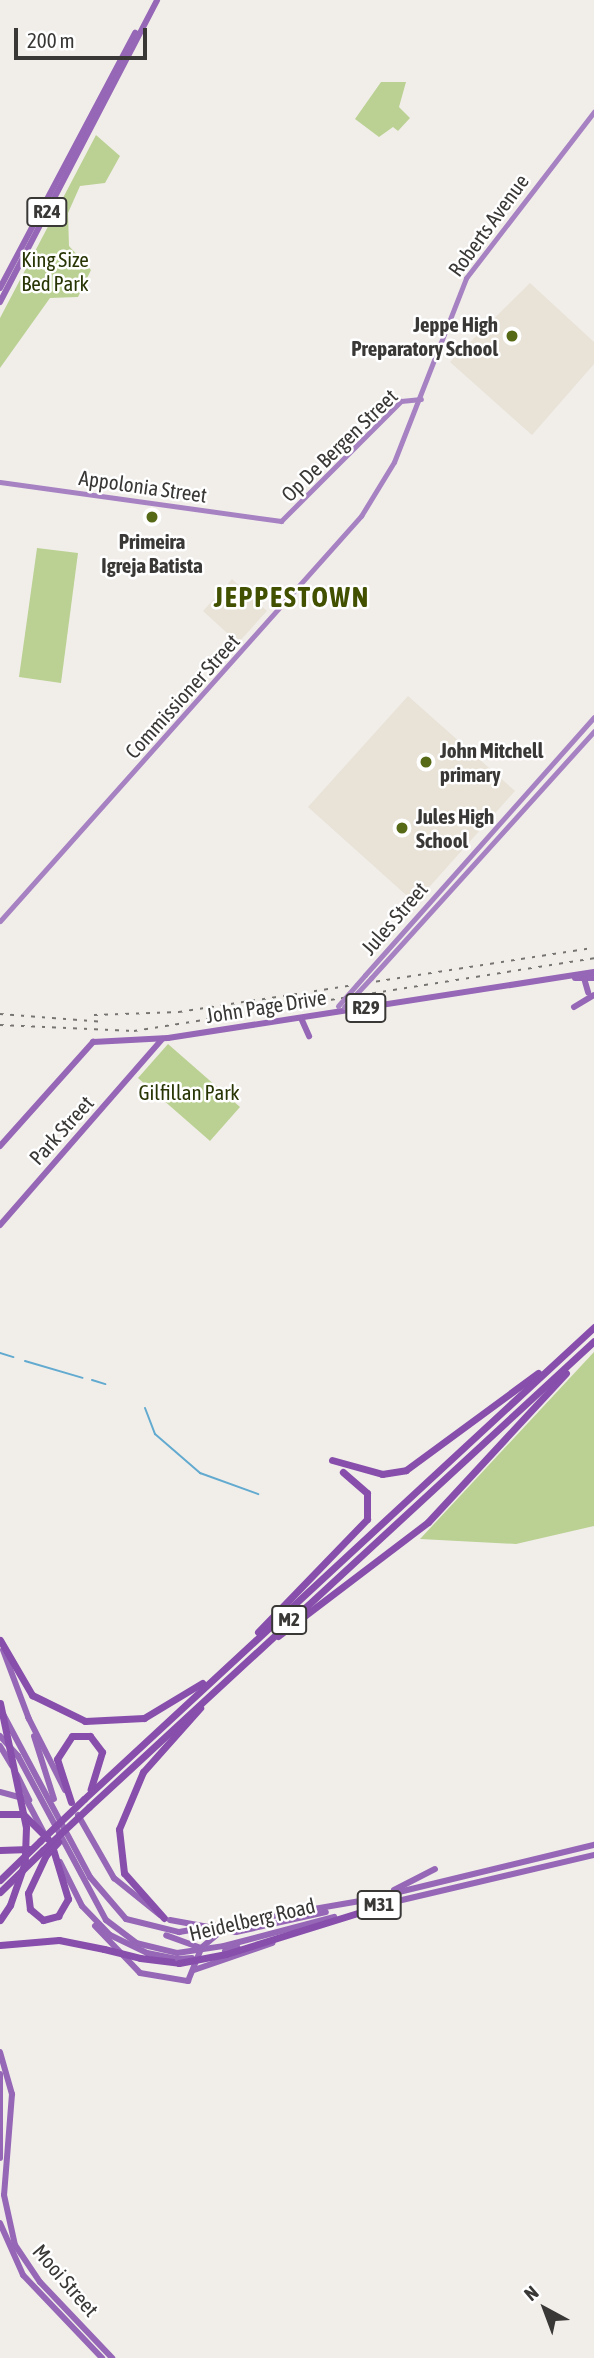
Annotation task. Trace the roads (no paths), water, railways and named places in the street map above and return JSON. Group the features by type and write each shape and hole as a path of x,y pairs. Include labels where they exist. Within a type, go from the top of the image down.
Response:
{"highway":[{"name":"M2","path":"0,1880 90,1809 594,1327"},
{"name":"M2","path":"0,1892 45,1846 85,1798 232,1660 594,1342"},
{"path":"250,1657 422,1527 594,1342"},
{"path":"332,1460 382,1474 414,1467 567,1352"},
{"path":"244,1649 360,1529 369,1500 343,1472"},
{"path":"0,1641 25,1687 50,1708 85,1721 127,1722 173,1703 232,1660"},
{"path":"167,1919 131,1887 118,1851 132,1789 158,1755 239,1667"},
{"path":"0,1703 26,1827 25,1862 10,1905 0,1920"},
{"path":"71,1802 57,1759 62,1742 78,1734 90,1736 102,1752 85,1798"},
{"path":"0,1814 23,1814 45,1846 68,1899 50,1920 38,1918 28,1903 45,1846"},
{"path":"0,1850 23,1852 45,1846"},
{"path":"0,1945 59,1940 140,1958 178,1958 225,1950 389,1900"}],"main road":[{"name":"R24","path":"0,288 154,0"},
{"name":"R24","path":"0,302 154,0"},
{"name":"Roberts Avenue","path":"432,370 466,278 594,112"},
{"name":"Commissioner Street","path":"0,921 354,525 390,470 432,370"},
{"name":"Op De Bergen Street","path":"281,522 401,401 421,399"},
{"name":"Appolonia Street","path":"0,482 281,522"},
{"name":"Jules Street","path":"338,1010 368,977 385,951 594,718"},
{"name":"Jules Street","path":"368,977 392,958 594,731"},
{"path":"489,834 497,841"},
{"path":"454,873 462,880"},
{"path":"385,951 392,958"},
{"name":"John Page Drive","path":"0,1146 93,1042 162,1039 594,972"},
{"name":"John Page Drive","path":"569,978 594,978"},
{"path":"575,1007 591,993 583,978"},
{"path":"301,1018 309,1035"},
{"name":"Park Street","path":"0,1225 148,1059 162,1039"},
{"path":"147,1041 148,1059"},
{"name":"M31","path":"0,1641 28,1717"},
{"path":"0,1710 102,1895 145,1927 201,1948"},
{"path":"28,1717 63,1824"},
{"name":"Heidelberg Road","path":"28,1717 71,1802 114,1878 167,1919 236,1931 373,1899 389,1900 553,1860 594,1855"},
{"name":"Heidelberg Road","path":"0,1736 18,1756 106,1920 136,1943 178,1958"},
{"path":"0,1746 31,1805 45,1846 82,1906 140,1973 180,1982 194,1970 389,1900 435,1869"},
{"path":"0,1792 18,1794 31,1805"},
{"name":"Heidelberg Road","path":"389,1900 533,1855 594,1845"},
{"path":"145,1927 179,1932 373,1899"},
{"path":"82,1906 120,1942 178,1958"},
{"path":"194,1970 201,1948 230,1925"},
{"name":"Mooi Street","path":"0,2052 12,2094 4,2195 15,2245 40,2282 112,2358"},
{"path":"0,2074 0,2158"},
{"name":"Mooi Street","path":"0,2223 23,2275 102,2358"}],"waterway":[{"path":"0,1353 13,1357"},
{"path":"25,1361 83,1378"},
{"path":"92,1380 105,1384"},
{"path":"145,1408 155,1434 200,1473 258,1494"}],"railway":[{"path":"94,1015 179,1012 594,948"},
{"path":"0,1025 134,1031 594,958"},
{"path":"0,1014 105,1022"}],"place":[{"name":"Jeppe High Preparatory School","path":"512,336"},
{"name":"Primeira Igreja Batista","path":"152,517"},
{"name":"John Mitchell primary","path":"426,762"},
{"name":"Jules High School","path":"402,828"}],"district":[{"name":"JEPPESTOWN","path":"292,597"}],"park label":[{"name":"King Size Bed Park","path":"55,271"},
{"name":"Gilfillan Park","path":"189,1092"}]}
